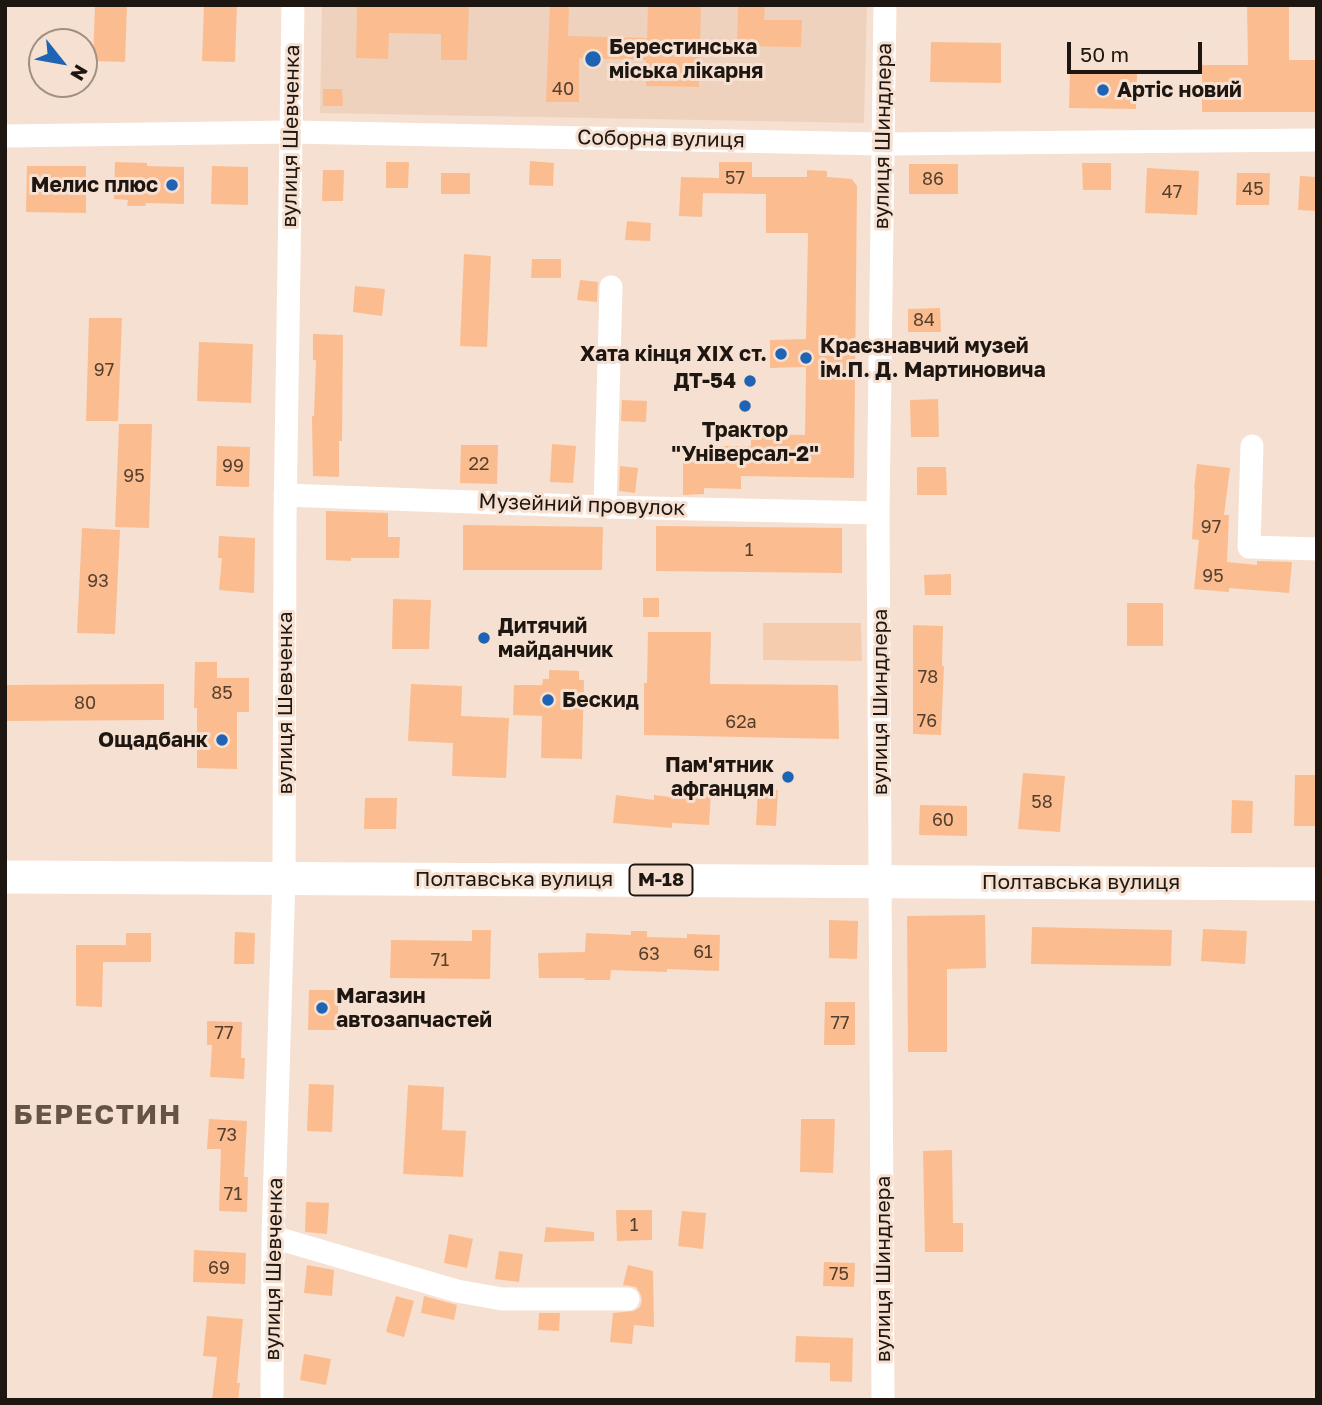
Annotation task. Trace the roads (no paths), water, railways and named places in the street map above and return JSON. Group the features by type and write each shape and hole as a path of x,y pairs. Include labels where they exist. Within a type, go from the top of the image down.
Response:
{"highway":[{"name":"Полтавська вулиця","path":"5,877 1317,884"}],"street":[{"name":"вулиця Шевченка","path":"272,1400 273,1237 284,878 285,495 293,5"},
{"name":"вулиця Шиндлера","path":"883,1400 878,513 885,5"},
{"name":"Соборна вулиця","path":"5,136 292,132 883,144 1317,140"},
{"path":"606,507 611,287"},
{"path":"1252,446 1249,547 1317,549"},
{"name":"Музейний провулок","path":"285,495 606,507 878,513"},
{"path":"273,1237 457,1291 502,1299 628,1299"}],"place":[{"name":"Берестинська міська лікарня","path":"593,59"},
{"name":"Артіс новий","path":"1103,90"},
{"name":"Мелис плюс","path":"172,185"},
{"name":"Хата кінця XIX ст.","path":"781,354"},
{"name":"Краєзнавчий музей ім.П. Д. Мартиновича","path":"806,358"},
{"name":"ДТ-54","path":"750,381"},
{"name":"Трактор \"Універсал-2\"","path":"745,406"},
{"name":"Дитячий майданчик","path":"484,638"},
{"name":"Бескид","path":"548,700"},
{"name":"Ощадбанк","path":"222,740"},
{"name":"Пам'ятник афганцям","path":"788,777"},
{"name":"Магазин автозапчастей","path":"322,1008"}],"district":[{"name":"БЕРЕСТИН","path":"98,1115"}]}
